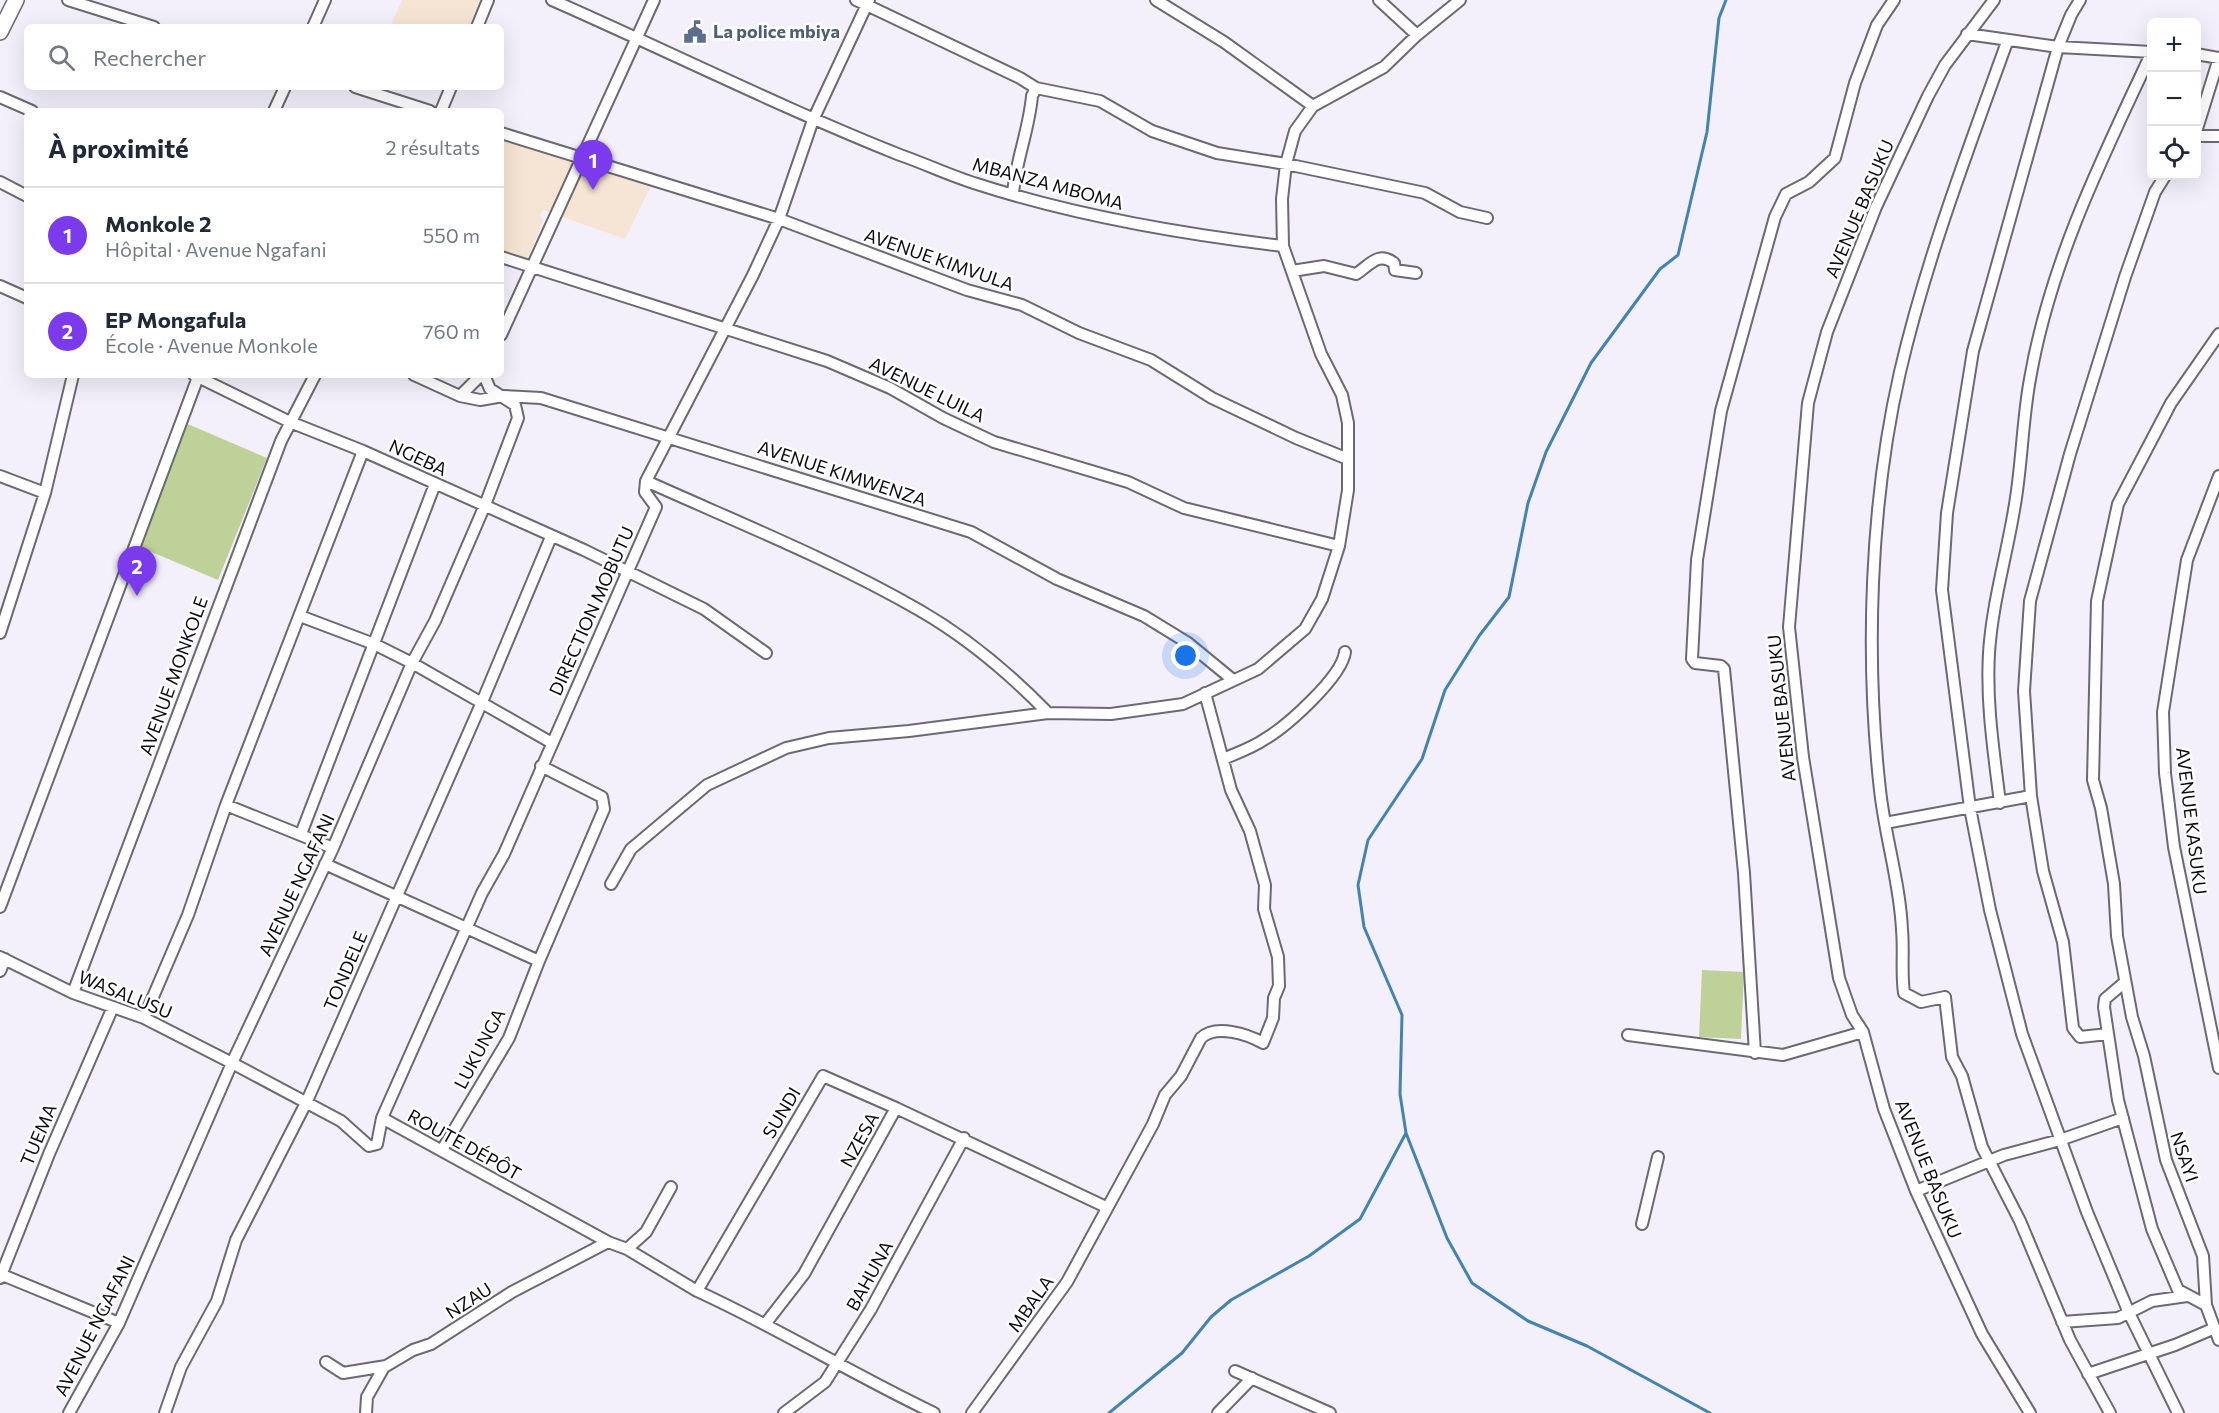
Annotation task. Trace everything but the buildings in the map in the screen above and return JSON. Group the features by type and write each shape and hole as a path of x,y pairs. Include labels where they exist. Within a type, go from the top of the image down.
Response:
{"highway":[{"path":"0,32 16,0"}],"street":[{"path":"68,0 144,24"},
{"path":"314,24 325,0"},
{"path":"478,24 488,0"},
{"name":"MBANZA MBOMA","path":"552,0 638,37 813,120 976,184 1054,206 1130,222 1283,246"},
{"path":"504,329 654,0"},
{"path":"856,0 868,3 1036,88 1100,101 1152,131 1217,153 1286,164 1425,193 1460,212 1487,218"},
{"path":"1156,0 1224,42 1313,106"},
{"path":"1379,0 1417,35"},
{"path":"611,884 631,849 707,785 786,748 829,738 909,731 1048,713 1111,714 1176,705 1258,669 1305,629 1322,599 1339,546 1348,490 1348,423 1342,395 1321,354 1283,246 1282,199 1286,164 1295,131 1313,106 1384,67 1417,35 1460,0"},
{"path":"1755,1053 1744,873 1725,669 1721,666 1695,663 1692,659 1697,560 1721,411 1775,217 1786,194 1809,182 1835,158 1856,83 1877,25 1894,0"},
{"name":"AVENUE BASUKU","path":"1994,0 1967,34 1928,96 1876,207 1827,332 1808,403 1789,627 1803,757 1836,964 1852,1015 1863,1032 1884,1109 1916,1191 1982,1334 2030,1413"},
{"path":"2080,0 2058,47 1973,351 1947,513 1942,590 1970,808 1990,910 2022,1034 2046,1094 2060,1140 2129,1313 2178,1413"},
{"path":"868,3 813,120 778,219 725,329 646,480 863,580 921,611 979,651 1048,713"},
{"path":"1967,34 2007,42 2058,47 2151,52 2074,222 2050,294 2030,379 2014,509 1998,585 1989,652 1988,713 2000,802"},
{"path":"2007,42 1924,286 1900,372 1887,441 1877,528 1871,638 1880,789 1902,929 1905,993 1921,1002 1945,997 1952,1057 1962,1076 1982,1147 2020,1221 2062,1322 2110,1413"},
{"path":"2198,126 2219,58 2201,55"},
{"path":"1013,193 1016,164 1022,151 1032,96 1036,88"},
{"path":"275,108 284,90"},
{"path":"364,90 421,108"},
{"path":"442,108 450,90"},
{"path":"0,97 25,108"},
{"path":"2201,134 2219,136"},
{"name":"AVENUE KIMVULA","path":"504,135 778,219 967,290 1022,305 1079,333 1151,360 1212,398 1296,438 1348,459"},
{"path":"2108,1034 2080,1037 2073,1028 2063,942 2043,871 2031,795 2024,691 2030,601 2070,454 2125,277 2155,192 2162,180"},
{"path":"0,182 24,194"},
{"name":"AVENUE LUILA","path":"504,258 838,366 890,388 994,442 1128,482 1184,508 1339,546"},
{"path":"1292,271 1324,266 1356,274 1377,258 1387,258 1394,263 1395,270 1416,273"},
{"path":"1,289 24,297"},
{"name":"NSAYI","path":"2219,334 2171,403 2120,498 2097,601 2093,780 2101,808 2114,884 2117,936 2125,982 2166,1160 2203,1256 2206,1305 2219,1340"},
{"path":"0,633 45,493 72,378"},
{"path":"0,907 195,378"},
{"name":"NGEBA","path":"200,378 290,422 363,451 485,505 628,572 704,609 766,653"},
{"name":"AVENUE MONKOLE","path":"73,993 222,593 290,422 313,378"},
{"name":"AVENUE KIMWENZA","path":"421,378 460,396 480,400 503,396 541,398 669,436 971,532 1057,579 1144,616 1188,643 1233,680"},
{"path":"460,396 480,378"},
{"name":"AVENUE NGAFANI","path":"69,1413 118,1323 232,1063 326,864 412,663 435,621 485,505 517,422 515,405 490,389 484,378"},
{"path":"144,1018 188,915 226,805 363,451"},
{"path":"0,476 45,493"},
{"name":"AVENUE KASUKU","path":"2219,476 2187,560 2163,712 2165,773 2174,846 2219,1068"},
{"name":"DIRECTION MOBUTU","path":"382,1118 467,928 504,854 656,507 645,492 646,480"},
{"path":"302,834 435,484"},
{"name":"TONDELE","path":"165,1413 181,1367 217,1301 236,1240 307,1101 482,702 550,537"},
{"path":"300,616 374,644 552,742"},
{"path":"1205,693 1223,759 1254,746 1288,721 1326,684 1342,663 1345,652"},
{"name":"MBALA","path":"972,1413 1067,1282 1106,1207 1154,1124 1165,1095 1181,1076 1201,1038 1212,1031 1219,1031 1250,1037 1263,1043 1272,1018 1280,981 1277,954 1264,909 1266,888 1250,831 1231,790 1223,759"},
{"name":"LUKUNGA","path":"442,1150 509,1038 604,809 605,801 541,766"},
{"path":"1885,823 2031,795"},
{"path":"226,805 333,848"},
{"path":"326,864 539,961"},
{"name":"WASALUSU","path":"0,971 2,958 73,993 144,1018 232,1063"},
{"path":"2125,982 2104,1002 2122,1118 2152,1229 2175,1285 2187,1296 2206,1305"},
{"name":"TUEMA","path":"0,1275 113,1006"},
{"path":"1628,1035 1784,1055 1863,1032"},
{"name":"ROUTE DÉPÔT","path":"232,1063 341,1121 369,1146 377,1144 382,1118 608,1242"},
{"name":"SUNDI","path":"697,1291 823,1076 896,1108"},
{"name":"NZESA","path":"766,1323 804,1274 896,1108 964,1138 1106,1207"},
{"path":"1916,1191 2010,1153 2060,1140 2122,1118"},
{"name":"BAHUNA","path":"783,1413 825,1382 871,1309 964,1138"},
{"path":"1642,1224 1658,1157"},
{"path":"627,1249 646,1232 671,1187"},
{"path":"608,1242 627,1249 697,1291 766,1323 836,1363 934,1413"},
{"name":"NZAU","path":"326,1362 343,1373 384,1366 413,1350 432,1344 512,1292 608,1242"},
{"path":"0,1275 118,1323"},
{"path":"2062,1322 2106,1320 2129,1313 2152,1301 2187,1296"},
{"path":"2088,1374 2175,1345 2214,1329"},
{"path":"366,1413 367,1397 384,1366"},
{"path":"1235,1371 1309,1409 1330,1413"},
{"path":"1218,1413 1252,1378"}],"shaded area":[{"path":"402,0 480,0 470,24 391,24"},
{"path":"504,139 652,184 625,239 543,210 540,215 543,221 526,263 504,256"}],"green space":[{"path":"183,422 267,458 218,580 135,545"},
{"path":"1702,970 1744,972 1741,1039 1699,1037"}],"waterway":[{"path":"1109,1413 1182,1353 1211,1317 1231,1300 1309,1256 1360,1219 1406,1133 1400,1094 1402,1015 1364,927 1358,885 1368,840 1422,759 1445,690 1479,636 1509,597 1528,503 1546,452 1591,363 1660,269 1678,255 1707,132 1719,18 1726,0"},
{"path":"1406,1133 1447,1238 1472,1283 1528,1321 1587,1346 1710,1413"}],"place":[{"name":"La police mbiya","path":"695,32"},
{"name":"Monkole 2","path":"593,190"},
{"name":"EP Mongafula","path":"137,596"}]}
